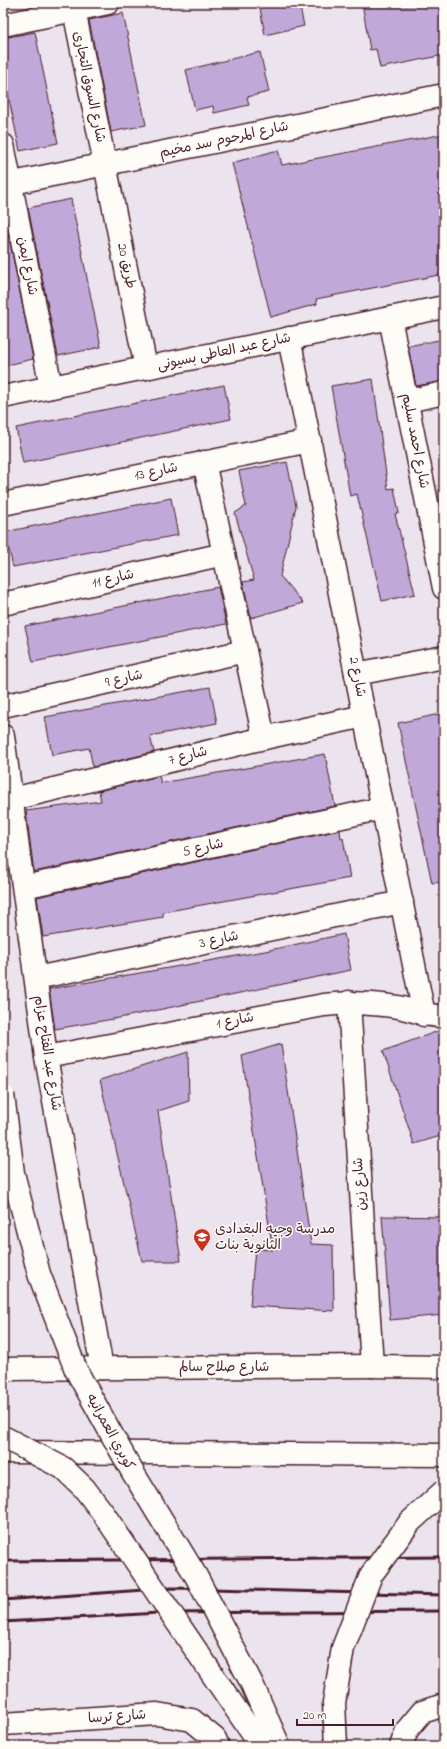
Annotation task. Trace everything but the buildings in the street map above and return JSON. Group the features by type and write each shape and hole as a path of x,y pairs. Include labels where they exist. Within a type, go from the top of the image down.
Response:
{"main road":[{"path":"3,25 108,3"},
{"name":"شارع السوق التجارى","path":"74,10 105,164"},
{"name":"شارع المرحوم سد مخيم","path":"7,185 444,95"},
{"name":"شارع ايمن","path":"3,145 7,185 51,387"},
{"name":"طريق 20","path":"105,164 146,368"},
{"name":"شارع عبد العاطى بسيونى","path":"3,397 444,307"},
{"name":"شارع احمد سليم","path":"390,318 443,576"},
{"name":"شارع 2","path":"289,338 402,902 434,1015"},
{"path":"407,401 444,393"},
{"name":"شارع 13","path":"3,504 310,440"},
{"path":"204,462 264,738"},
{"name":"شارع 11","path":"3,604 224,554"},
{"name":"شارع 9","path":"3,706 245,651"},
{"path":"356,674 444,657"},
{"name":"شارع 7","path":"13,799 264,738 364,716"},
{"name":"شارع عبد الفتاح عزام","path":"3,736 13,799 46,1057 102,1368"},
{"name":"شارع 5","path":"24,887 383,808"},
{"name":"شارع 3","path":"36,978 402,902"},
{"name":"شارع 1","path":"46,1057 324,1005 349,1002 375,1004 434,1015"},
{"name":"شارع زين","path":"349,1002 372,1366"},
{"name":"كوبري العمرانيه","path":"3,1095 13,1173 39,1274 76,1370 132,1470 196,1576 252,1684 278,1746"},
{"name":"شارع صلاح سالم","path":"3,1369 372,1366 444,1367"},
{"path":"3,1437 63,1468 84,1488 103,1513 261,1746"},
{"path":"3,1452 441,1451"},
{"path":"336,1746 334,1703 343,1648 371,1575 410,1522 444,1491"},
{"path":"401,1746 407,1730 422,1712 444,1705"},
{"name":"شارع ترسا","path":"3,1724 157,1714 192,1720 215,1739 218,1746"}],"railway":[{"path":"3,1561 444,1557"},
{"path":"3,1600 172,1588 444,1595"},
{"path":"3,1622 159,1613 444,1611"}],"place":[{"name":"مدرسة وجيه البغدادى الثانوية بنات","path":"202,1252"}]}
